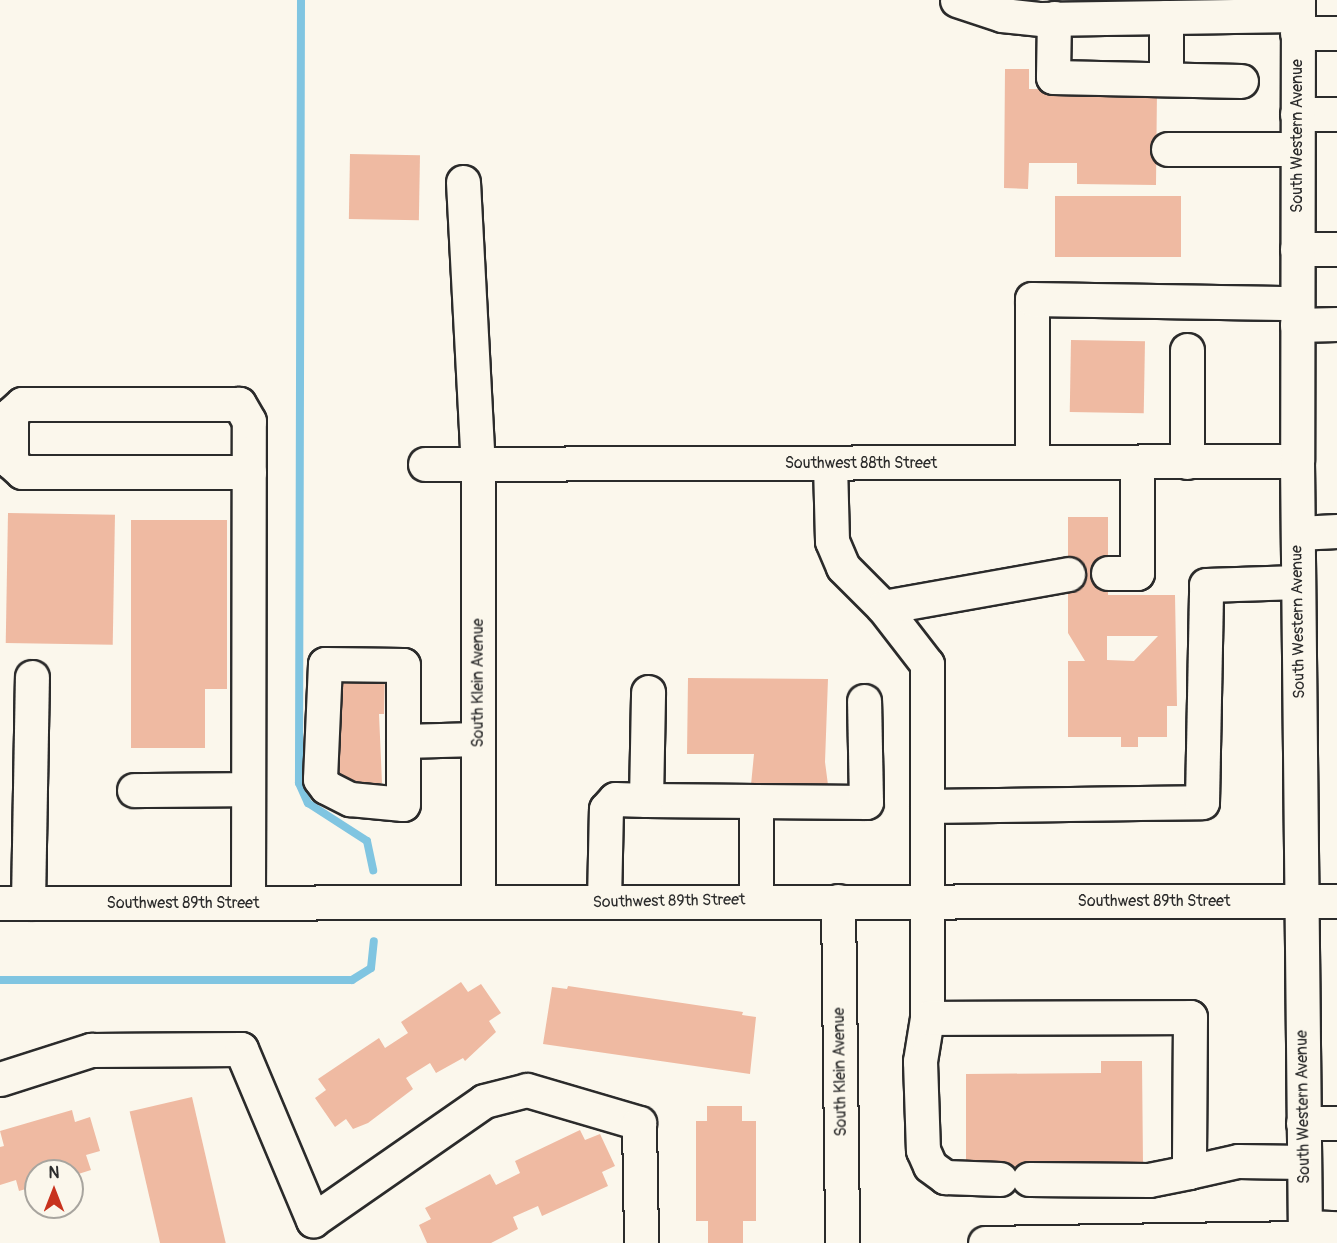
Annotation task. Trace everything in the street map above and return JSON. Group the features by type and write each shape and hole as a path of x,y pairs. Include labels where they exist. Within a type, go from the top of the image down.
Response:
{"main road":[{"path":"957,0 1002,15 1054,18 1298,16 1337,33"},
{"name":"South Western Avenue","path":"1298,16 1297,461 1305,1236"},
{"path":"1166,17 1166,80"},
{"path":"1054,18 1053,77 1241,81"},
{"path":"1297,114 1337,114"},
{"path":"1168,149 1297,149"},
{"name":"South Klein Avenue","path":"463,182 478,465 478,902"},
{"path":"1297,249 1337,249"},
{"path":"1032,462 1032,299 1297,314 1337,324"},
{"path":"1187,350 1187,462"},
{"path":"248,902 246,789 249,472 249,421 239,404 22,404 11,414 11,462 22,472 249,472"},
{"name":"Southwest 88th Street","path":"426,464 1297,461"},
{"path":"1108,573 1137,573 1137,462"},
{"path":"830,464 832,541 843,567 883,607 927,664 927,1018 920,1061 922,1150 930,1166 945,1177 1149,1180 1238,1161 1304,1162"},
{"path":"1298,533 1337,531"},
{"path":"883,607 1068,574"},
{"path":"927,806 1202,802 1206,585 1298,582"},
{"path":"325,664 402,665 402,741 403,804 350,799 326,788 320,778 325,664"},
{"path":"14,903 32,677"},
{"path":"646,800 648,692"},
{"path":"604,902 606,809 615,799 756,803 866,802 864,701"},
{"path":"402,741 478,739"},
{"path":"134,790 246,789"},
{"path":"756,803 756,900"},
{"name":"Southwest 89th Street","path":"14,903 756,900 1337,901"},
{"name":"South Klein Avenue","path":"838,901 842,1243"},
{"path":"927,1018 1190,1017 1189,1172"},
{"path":"0,1079 91,1050 241,1049 313,1220 483,1101 527,1090 639,1123 641,1243"},
{"path":"1304,1123 1337,1123"},
{"path":"985,1243 1209,1242 1305,1236 1337,1227"}],"building":[{"path":"1005,69 1029,69 1029,89 1157,90 1156,185 1077,184 1077,163 1029,163 1028,189 1004,188"},
{"path":"350,154 420,155 419,220 349,219"},
{"path":"1055,196 1181,196 1181,257 1055,257"},
{"path":"1071,340 1145,341 1144,413 1070,412"},
{"path":"8,513 115,515 113,645 6,643"},
{"path":"1068,517 1108,517 1108,595 1175,595 1177,706 1167,706 1167,737 1138,737 1138,747 1121,747 1121,737 1068,737 1068,661 1085,661 1068,633","holes":["1107,636 1158,636 1134,661 1107,660"]},
{"path":"131,520 227,520 227,689 205,689 205,748 131,748"},
{"path":"340,672 385,672 384,714 379,714 382,783 339,783"},
{"path":"688,678 828,679 825,762 828,785 751,785 754,754 687,754"},
{"path":"461,982 468,992 481,984 501,1013 489,1021 496,1032 465,1061 463,1058 436,1073 430,1063 406,1078 413,1089 368,1123 353,1129 346,1119 335,1127 315,1098 326,1090 318,1079 379,1038 385,1048 408,1033 401,1022"},
{"path":"568,986 743,1012 742,1015 756,1017 750,1074 543,1044 552,987 567,989"},
{"path":"1101,1061 1142,1061 1143,1164 1029,1189 1000,1189 966,1164 966,1074 1101,1073"},
{"path":"192,1097 226,1243 160,1243 130,1111"},
{"path":"707,1106 742,1106 742,1121 756,1121 756,1221 743,1221 743,1243 708,1243 708,1221 696,1221 696,1121 707,1121"},
{"path":"72,1110 75,1122 90,1117 100,1151 86,1155 91,1170 84,1172 84,1159 24,1159 24,1190 19,1191 16,1180 0,1185 0,1147 4,1146 0,1131"},
{"path":"580,1130 585,1140 600,1134 615,1166 602,1172 608,1186 542,1216 538,1206 513,1217 518,1229 491,1243 427,1243 419,1225 431,1219 425,1208 490,1174 496,1185 520,1173 515,1161"}],"waterway":[{"path":"301,0 299,783 308,803 367,841 373,870"},
{"path":"0,980 352,980 371,968 374,941"}]}
